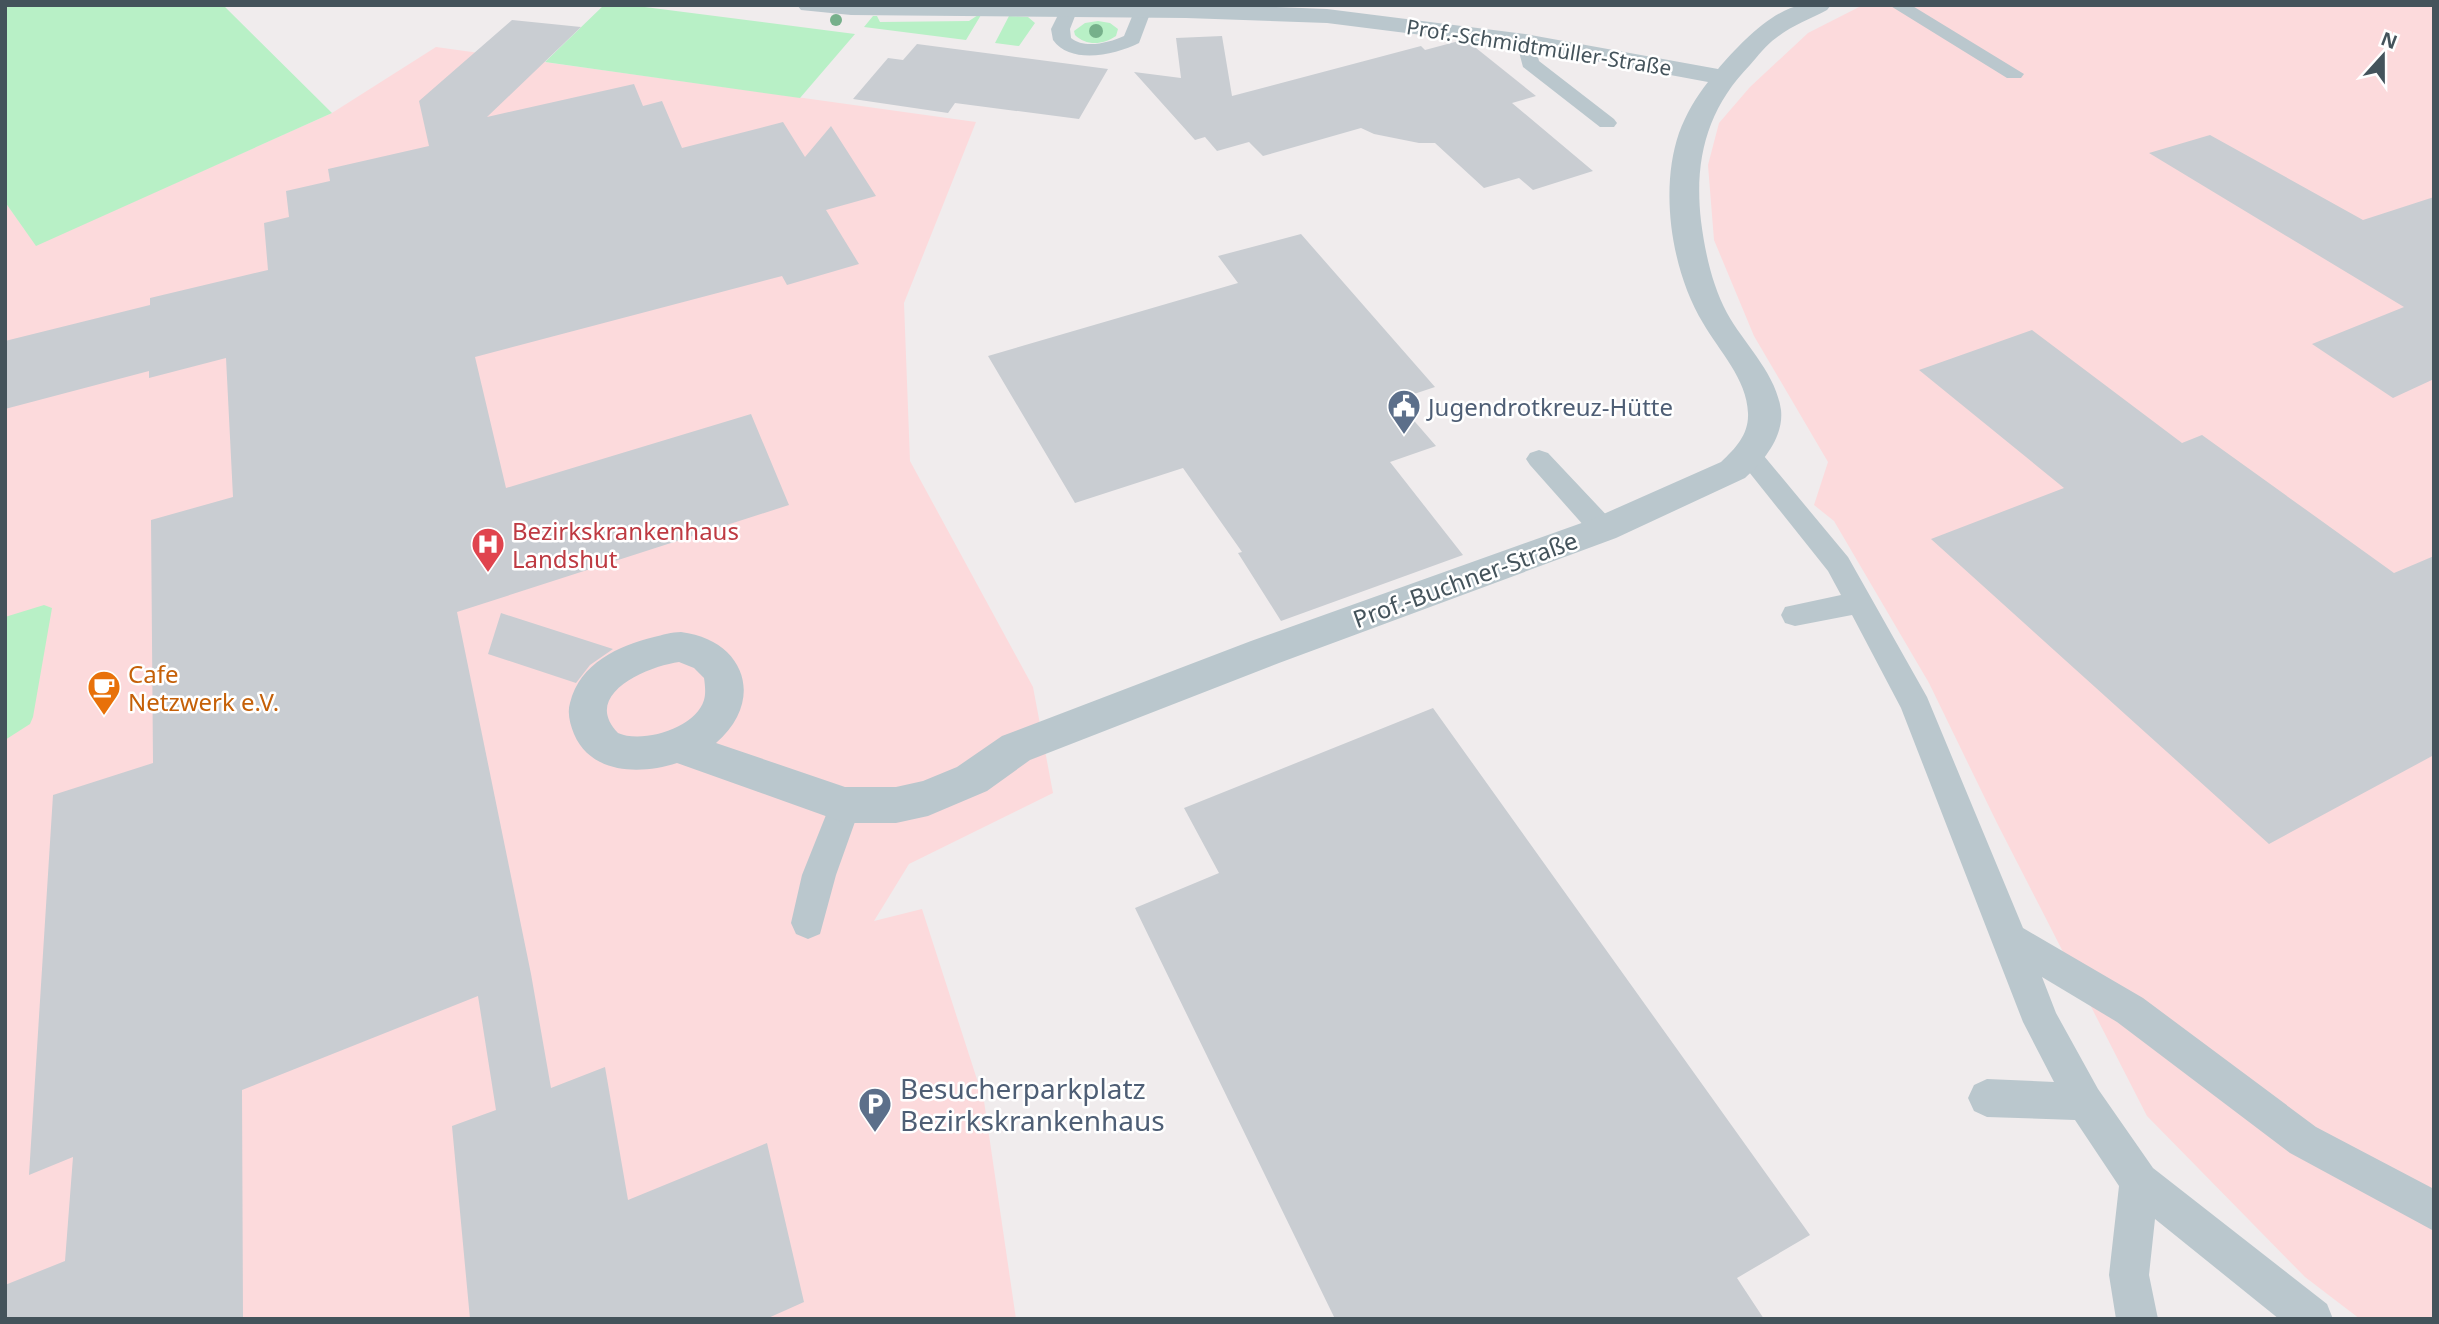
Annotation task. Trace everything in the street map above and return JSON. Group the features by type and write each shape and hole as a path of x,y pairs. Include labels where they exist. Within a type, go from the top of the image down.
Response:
{"street":[{"name":"Prof.-Schmidtmüller-Straße","path":"808,5 1068,11 1186,8 1327,11 1525,41 1723,77"},
{"path":"1750,456 1766,421 1763,402 1752,377 1706,302 1693,264 1685,166 1692,131 1699,114 1723,77 1767,33 1819,5"},
{"name":"Prof.-Buchner-Straße","path":"677,746 845,805 896,806 928,798 972,779 1016,748 1265,652 1603,529 1714,480 1733,470 1750,456"}],"lane":[{"path":"1898,5 2014,74"},
{"path":"1068,11 1060,30 1061,38 1068,44 1094,51 1110,49 1132,39 1142,11"},
{"path":"1525,41 1531,63 1607,123"},
{"path":"1750,456 1838,564 1916,706 2041,1023 2085,1102 2139,1182 2312,1319"},
{"path":"1539,459 1603,529"},
{"path":"1795,615 1859,603"},
{"path":"808,923 819,875 845,805"},
{"path":"2010,939 2130,1010 2303,1140 2434,1211"},
{"path":"1987,1098 2085,1102"},
{"path":"2137,1319 2129,1275 2139,1182"}],"shaded area":[{"path":"1863,5 2434,5 2434,1319 2360,1319 2305,1277 2147,1116 1997,823 1929,683 1834,521 1814,505 1828,462 1754,336 1714,240 1708,165 1719,123 1750,87 1808,33"},
{"name":"Bezirkskrankenhaus Landshut","path":"436,47 976,122 904,303 910,461 1033,687 1053,793 909,864 874,921 922,909 984,1101 1016,1319 5,1319 5,202 36,245 332,113"}],"green space":[{"path":"5,5 223,5 332,113 36,246 5,202"},
{"path":"604,5 629,5 855,34 800,98 545,62"},
{"path":"981,15 966,40 864,27 873,16 877,16 880,22 969,21"},
{"path":"1009,16 1028,17 1035,23 1019,46 995,43"},
{"path":"1085,23 1110,23 1118,29 1116,36 1095,43 1079,39 1075,35 1074,31"},
{"path":"44,605 52,608 33,717 30,724 5,740 5,617"}],"building":[{"path":"512,20 581,27 487,117 634,84 643,106 662,101 682,148 783,122 805,157 831,126 876,196 826,210 859,264 787,285 782,276 475,357 506,488 751,414 789,505 457,612 531,974 551,1088 605,1067 628,1200 767,1143 804,1302 766,1319 470,1319 452,1126 496,1110 478,996 242,1090 243,1319 5,1319 5,1285 65,1261 73,1157 29,1175 53,795 153,763 151,520 233,497 226,358 149,378 149,371 5,409 5,341 150,305 150,298 268,270 264,223 289,217 286,191 330,181 328,169 429,146 419,101"},
{"path":"1222,36 1232,96 1421,46 1425,50 1455,42 1471,44 1536,96 1512,103 1593,171 1533,190 1519,178 1484,188 1435,143 1419,143 1374,134 1361,128 1263,156 1249,142 1217,151 1205,137 1195,140 1134,72 1181,78 1176,38"},
{"path":"917,44 1108,69 1079,119 955,103 948,113 853,99 888,58 903,60"},
{"path":"2210,135 2363,220 2434,197 2434,379 2393,398 2312,344 2404,307 2149,153"},
{"path":"1301,234 1435,387 1396,400 1436,446 1390,462 1463,555 1281,621 1238,553 1242,552 1183,468 1075,503 988,356 1238,283 1218,256"},
{"path":"2032,330 2182,443 2202,435 2394,573 2434,556 2434,755 2269,844 1931,539 2064,488 1919,370"},
{"path":"501,613 613,649 590,665 576,683 488,654"},
{"path":"1433,708 1810,1235 1737,1278 1764,1319 1335,1319 1135,908 1219,873 1184,808"}],"place":[{"name":"Jugendrotkreuz-Hütte","path":"1404,436"},
{"name":"Bezirkskrankenhaus Landshut","path":"488,574"},
{"name":"Cafe Netzwerk e.V.","path":"104,717"},
{"name":"Besucherparkplatz Bezirkskrankenhaus","path":"875,1134"}]}
